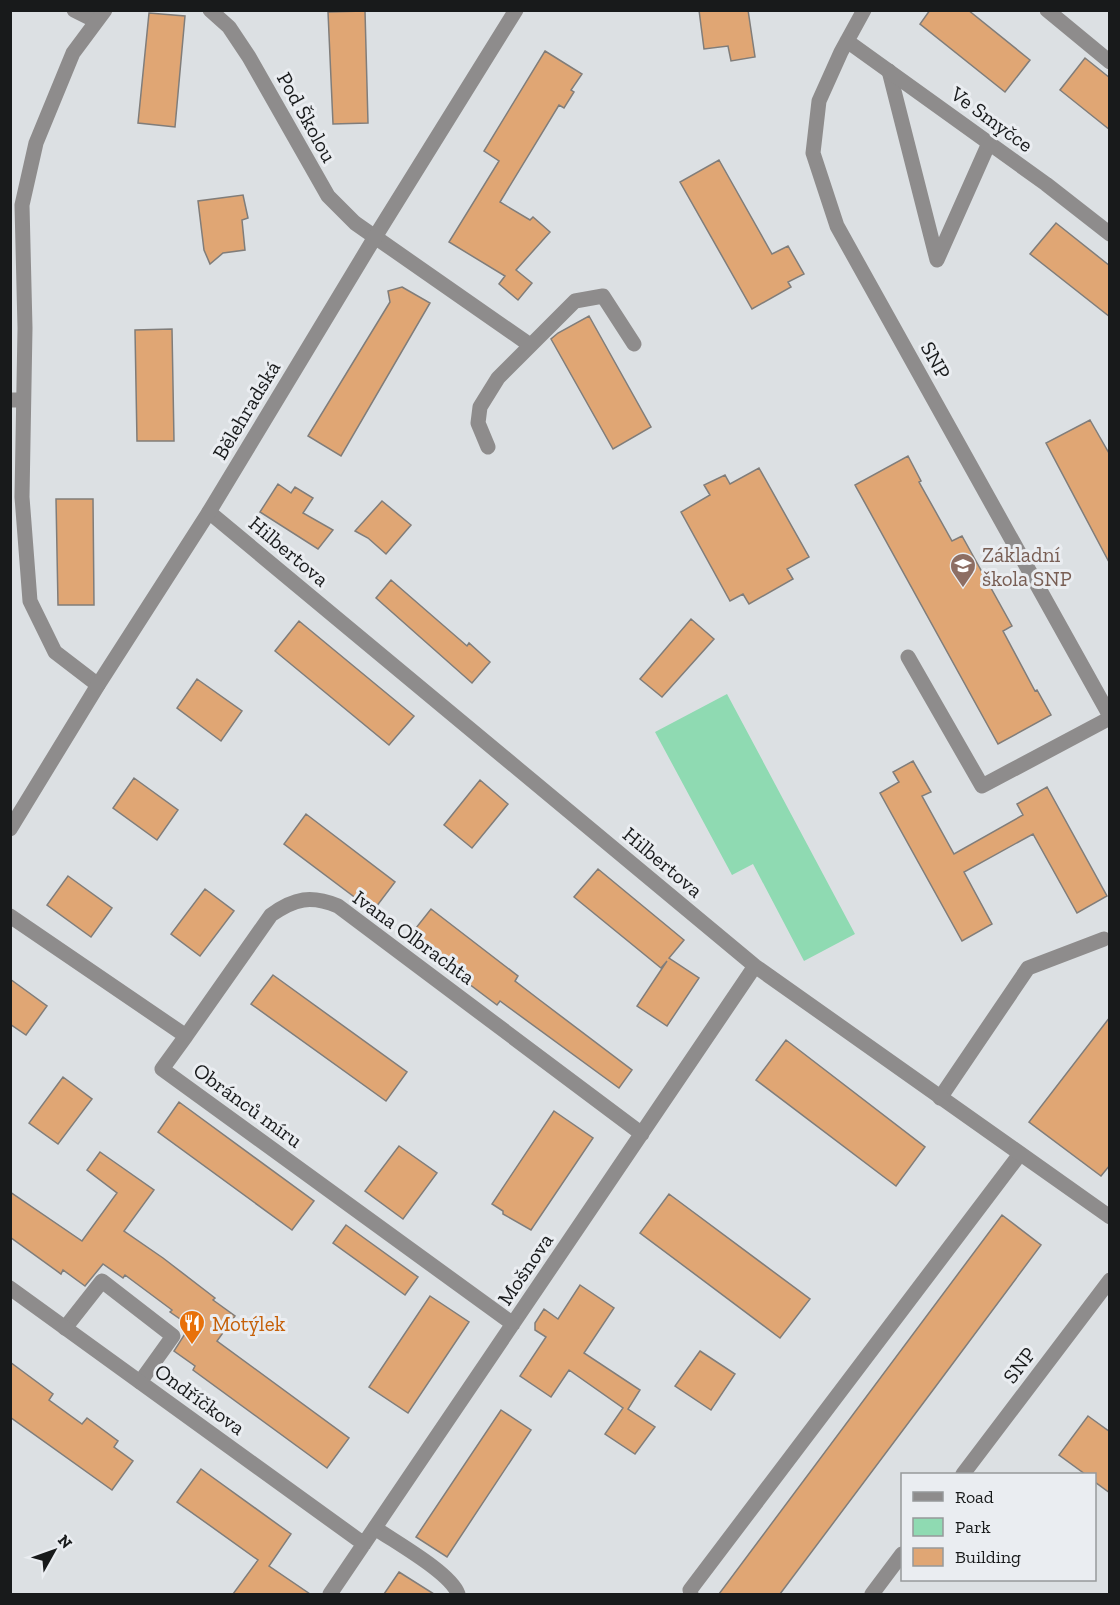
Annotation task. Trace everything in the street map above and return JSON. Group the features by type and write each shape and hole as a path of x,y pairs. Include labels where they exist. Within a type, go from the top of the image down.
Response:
{"street":[{"path":"74,10 101,16 73,53 36,143 16,204 25,328 17,400 30,601 55,652 98,685"},
{"name":"Pod Školou","path":"210,10 230,27 328,196 355,223 530,345"},
{"name":"Bělehradská","path":"10,829 98,685 209,512 375,237 516,10"},
{"name":"SNP","path":"864,10 819,101 813,153 837,226 1110,717"},
{"path":"1047,10 1110,62"},
{"name":"Ve Smyčce","path":"847,41 1046,184 1110,234"},
{"path":"889,71 937,260 989,143"},
{"path":"488,447 478,423 480,407 498,378 575,301 603,296 634,344"},
{"name":"Hilbertova","path":"209,512 755,966 1110,1217"},
{"path":"908,657 982,786 1110,717"},
{"name":"Ivana Olbrachta","path":"186,1036 271,915 286,904 302,899 323,900 338,906 642,1134"},
{"name":"Obránců míru","path":"10,916 186,1036 162,1069 513,1324"},
{"path":"940,1098 1028,968 1104,939"},
{"name":"Mošnova","path":"330,1594 755,966"},
{"path":"691,1594 690,1590 1020,1154"},
{"name":"SNP","path":"964,1473 1110,1280"},
{"path":"65,1328 102,1281 173,1336 141,1382"},
{"name":"Ondříčkova","path":"10,1288 364,1544"},
{"path":"375,1528 442,1573 456,1587 458,1594"},
{"path":"872,1594 901,1557"}],"green space":[{"path":"727,694 855,934 804,961 753,864 732,875 655,732"}],"building":[{"path":"699,10 748,10 755,57 731,61 728,46 704,49"},
{"path":"930,10 968,10 1030,60 1005,92 920,24"},
{"path":"365,11 368,123 333,124 328,12"},
{"path":"149,13 185,16 175,127 138,123"},
{"path":"545,51 582,74 571,90 574,92 564,108 559,105 500,202 530,220 533,217 550,232 516,270 532,283 518,300 499,284 505,276 449,242 499,161 484,151"},
{"path":"1085,58 1110,78 1110,130 1060,90"},
{"path":"719,160 772,254 788,246 804,274 788,282 791,287 752,309 680,182"},
{"path":"243,195 248,218 242,220 245,250 223,253 210,264 204,250 198,201"},
{"path":"1056,223 1110,266 1110,317 1030,254"},
{"path":"402,287 430,303 341,456 308,436 390,302 388,291"},
{"path":"589,316 651,427 613,449 551,339"},
{"path":"172,329 174,441 137,441 135,330"},
{"path":"1090,420 1110,455 1110,564 1046,443"},
{"path":"908,456 921,481 919,482 952,541 962,536 1012,626 1003,631 1035,691 1037,690 1051,715 998,744 855,485"},
{"path":"759,468 809,557 787,569 793,579 749,604 743,594 730,601 681,512 710,495 704,485 725,475 730,484"},
{"path":"278,484 291,493 295,487 313,498 303,513 333,530 318,549 260,512"},
{"path":"56,499 93,499 94,605 58,605"},
{"path":"382,501 411,525 386,554 368,538 355,531"},
{"path":"391,580 467,646 469,643 490,662 472,683 376,598"},
{"path":"691,619 714,639 662,697 640,679"},
{"path":"299,621 414,716 389,745 275,651"},
{"path":"197,679 242,711 221,741 177,708"},
{"path":"913,761 931,792 922,796 954,854 1023,815 1017,804 1047,787 1107,896 1077,913 1033,834 964,872 992,924 962,941 880,793 899,782 893,772"},
{"path":"134,778 178,810 157,840 113,808"},
{"path":"480,780 508,804 472,848 444,825"},
{"path":"306,814 395,882 373,911 284,844"},
{"path":"598,869 684,940 669,958 699,978 667,1026 637,1006 667,961 661,968 574,897"},
{"path":"68,876 112,908 91,937 47,905"},
{"path":"205,889 234,911 200,956 171,934"},
{"path":"431,909 518,976 515,981 632,1070 619,1088 500,1001 497,1005 408,938"},
{"path":"273,975 407,1072 386,1101 251,1004"},
{"path":"10,979 47,1006 26,1035 10,1024"},
{"path":"1110,1017 1110,1165 1101,1176 1029,1122"},
{"path":"786,1040 925,1147 896,1186 756,1080"},
{"path":"63,1077 92,1099 58,1144 29,1123"},
{"path":"179,1102 314,1201 292,1230 158,1132"},
{"path":"554,1111 593,1138 531,1230 503,1214 503,1211 492,1204"},
{"path":"399,1146 437,1173 403,1219 365,1191"},
{"path":"100,1152 154,1190 124,1231 163,1258 235,1316 217,1341 349,1438 327,1468 193,1370 195,1366 174,1351 190,1326 125,1275 123,1278 103,1264 85,1286 63,1270 61,1274 10,1237 10,1192 82,1241 117,1193 87,1170"},
{"path":"669,1194 810,1299 780,1338 640,1233"},
{"path":"1002,1215 1041,1245 936,1386 780,1594 719,1594"},
{"path":"346,1225 418,1277 405,1295 333,1243"},
{"path":"580,1285 614,1308 584,1353 640,1390 628,1409 655,1427 635,1454 605,1434 623,1408 569,1370 551,1397 520,1376 546,1337 535,1330 535,1323 544,1309 558,1319"},
{"path":"430,1296 469,1322 408,1413 369,1387"},
{"path":"700,1351 735,1374 711,1410 675,1386"},
{"path":"10,1362 53,1394 49,1400 82,1424 87,1418 118,1441 114,1447 133,1461 112,1490 10,1417"},
{"path":"501,1410 531,1430 447,1557 416,1537"},
{"path":"1088,1416 1110,1432 1110,1493 1096,1483 1096,1473 1084,1473 1059,1455"},
{"path":"201,1469 291,1534 269,1566 310,1594 233,1594 258,1560 177,1502"},
{"path":"399,1572 434,1594 384,1594"}],"place":[{"name":"Základní škola SNP","path":"963,589"},
{"name":"Motýlek","path":"192,1346"}]}
